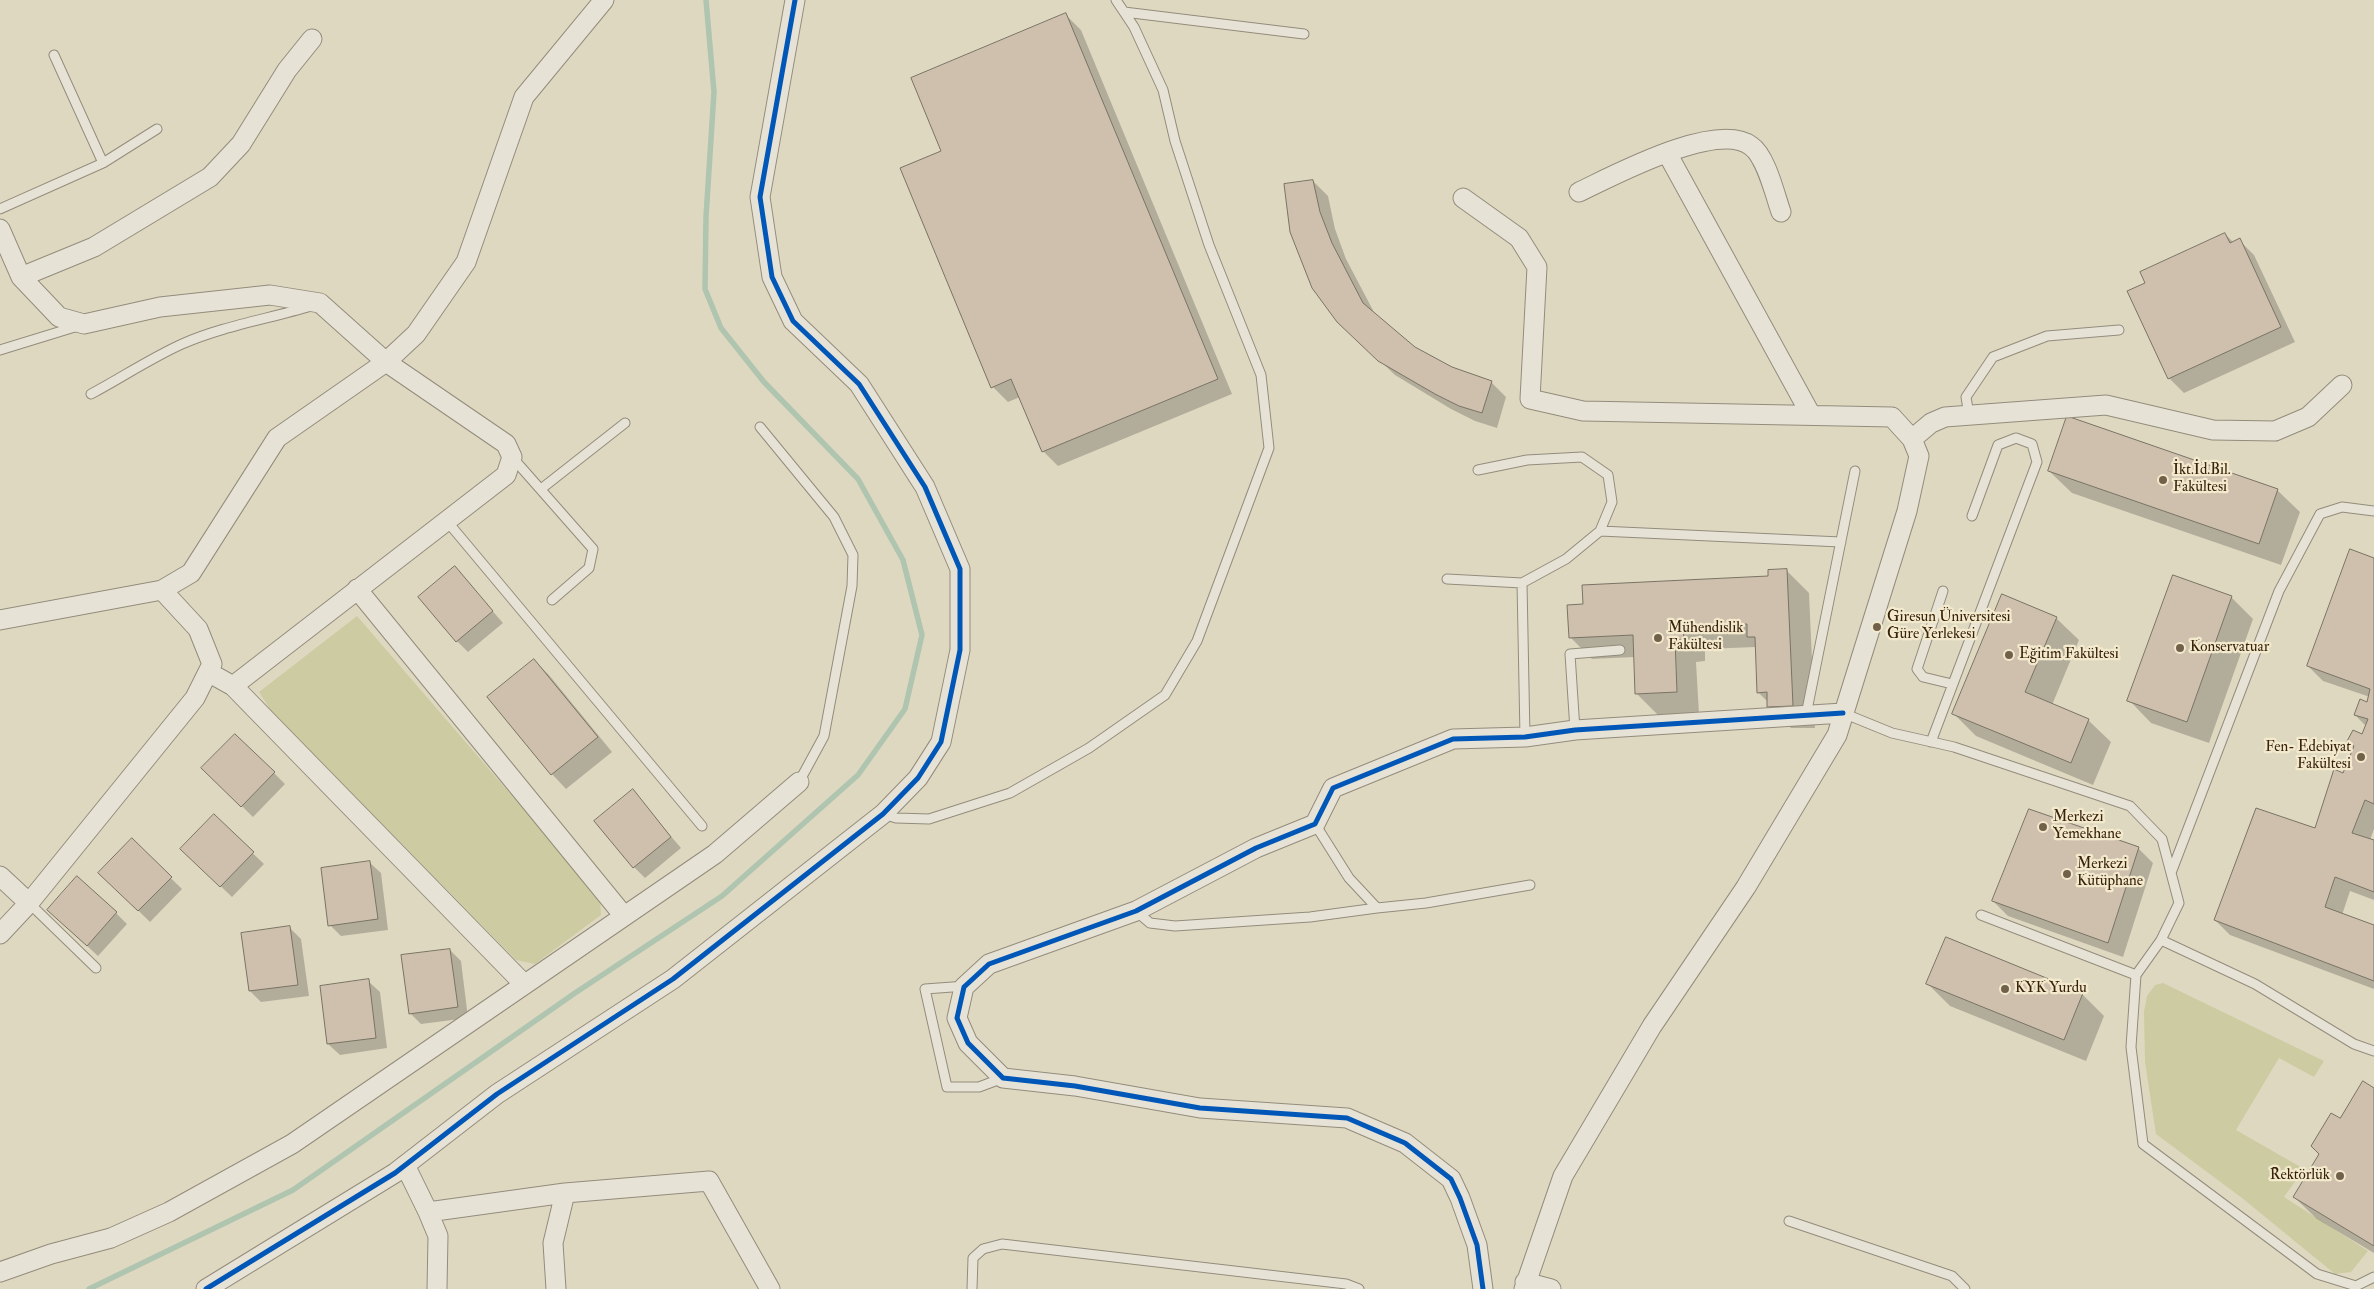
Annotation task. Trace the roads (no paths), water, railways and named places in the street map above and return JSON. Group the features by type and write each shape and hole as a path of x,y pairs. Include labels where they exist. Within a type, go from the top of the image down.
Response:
{"street":[{"path":"0,620 162,590 191,573 276,438 386,362 416,334 466,262 524,97 604,0"},
{"path":"206,1289 405,1166 497,1094 673,979 883,814 918,778 941,742 960,650 960,569 925,487 859,384 793,321 772,277 760,198 795,0"},
{"path":"21,277 94,247 210,177 241,144 287,70 312,39"},
{"path":"1579,192 1693,143 1727,138 1751,146 1766,167 1781,212"},
{"path":"1667,153 1811,415"},
{"path":"1463,198 1519,238 1538,267 1530,399 1583,411 1892,417 1912,439 1919,456 1908,511 1837,735 1746,887 1652,1026 1563,1176 1525,1286 1551,1289"},
{"path":"0,228 21,277 59,317 84,324 160,307 270,295 320,303 386,362 506,444 512,457 506,475 233,686"},
{"path":"1912,439 1930,423 1945,417 2106,405 2213,430 2275,431 2308,417 2342,385"},
{"path":"0,934 28,903 195,698 212,664 198,629 162,590"},
{"path":"357,590 624,916"},
{"path":"208,672 233,686 524,984"},
{"path":"1483,1289 1477,1245 1451,1179 1406,1143 1347,1118 1200,1108 1075,1086 1002,1078 968,1043 957,1018 966,986 989,964 1136,911 1256,848 1315,824 1333,788 1453,739 1525,737 1575,730 1843,714"},
{"path":"0,1272 51,1254 111,1238 185,1203 292,1144 715,854 799,782"},
{"path":"0,876 28,903"},
{"path":"405,1166 438,1236 437,1289"},
{"path":"428,1212 565,1193 709,1181 770,1289"},
{"path":"556,1289 553,1243 565,1193"}],"lane":[{"path":"883,814 896,818 929,818 1010,793 1088,748 1164,695 1197,641 1269,448 1261,375 1209,245 1176,141 1163,90 1134,27 1116,0"},
{"path":"1124,12 1304,34"},
{"path":"54,55 103,163"},
{"path":"0,209 103,163 157,129"},
{"path":"91,394 182,344 236,325 282,315 320,303"},
{"path":"0,350 84,324"},
{"path":"1969,415 1966,397 1993,357 2047,336 2119,330"},
{"path":"541,488 625,423"},
{"path":"760,427 834,517 852,556 852,586 824,736 799,782"},
{"path":"1931,742 2037,462 2032,444 2016,438 1998,445 1972,516"},
{"path":"512,457 594,549 589,568 552,600"},
{"path":"1447,579 1522,583 1566,559 1600,530 1612,502 1608,475 1582,457 1527,460 1478,470"},
{"path":"1806,715 1855,471"},
{"path":"2171,874 2279,592 2320,514 2342,507 2374,511"},
{"path":"446,520 702,826"},
{"path":"1600,530 1841,542"},
{"path":"1522,583 1525,737"},
{"path":"1943,591 1917,669 1924,677 1952,684"},
{"path":"1575,730 1570,654 1620,650"},
{"path":"1843,714 1892,733 1954,747 2130,806 2162,839 2179,903 2161,940 2136,975 2131,1048 2143,1144 2317,1274 2356,1286 2374,1277"},
{"path":"1315,824 1348,878 1377,908"},
{"path":"1136,911 1150,923 1175,926 1310,917 1426,903 1530,885"},
{"path":"28,903 96,968"},
{"path":"1981,915 2136,975"},
{"path":"2161,940 2255,984 2354,1044 2374,1051"},
{"path":"966,986 925,989 947,1087 979,1087 1002,1078"},
{"path":"1789,1221 1952,1276 1965,1289"},
{"path":"972,1289 972,1258 983,1249 1002,1244 1346,1284 1359,1289"}],"waterway":[{"path":"89,1289 293,1190 575,993 722,896 858,775 905,709 922,635 903,560 858,479 764,382 721,328 705,289 706,217 714,92 706,0"}],"place":[{"name":"İkt.İd.Bil. Fakültesi","path":"2163,480"},
{"name":"Giresun Üniversitesi Güre Yerlekesi","path":"1877,627"},
{"name":"Mühendislik Fakültesi","path":"1658,638"},
{"name":"Konservatuar","path":"2180,648"},
{"name":"Eğitim Fakültesi","path":"2009,655"},
{"name":"Fen- Edebiyat Fakültesi","path":"2361,757"},
{"name":"Merkezi Yemekhane","path":"2043,827"},
{"name":"Merkezi Kütüphane","path":"2067,874"},
{"name":"KYK Yurdu","path":"2005,989"},
{"name":"Rektörlük","path":"2340,1176"}]}
